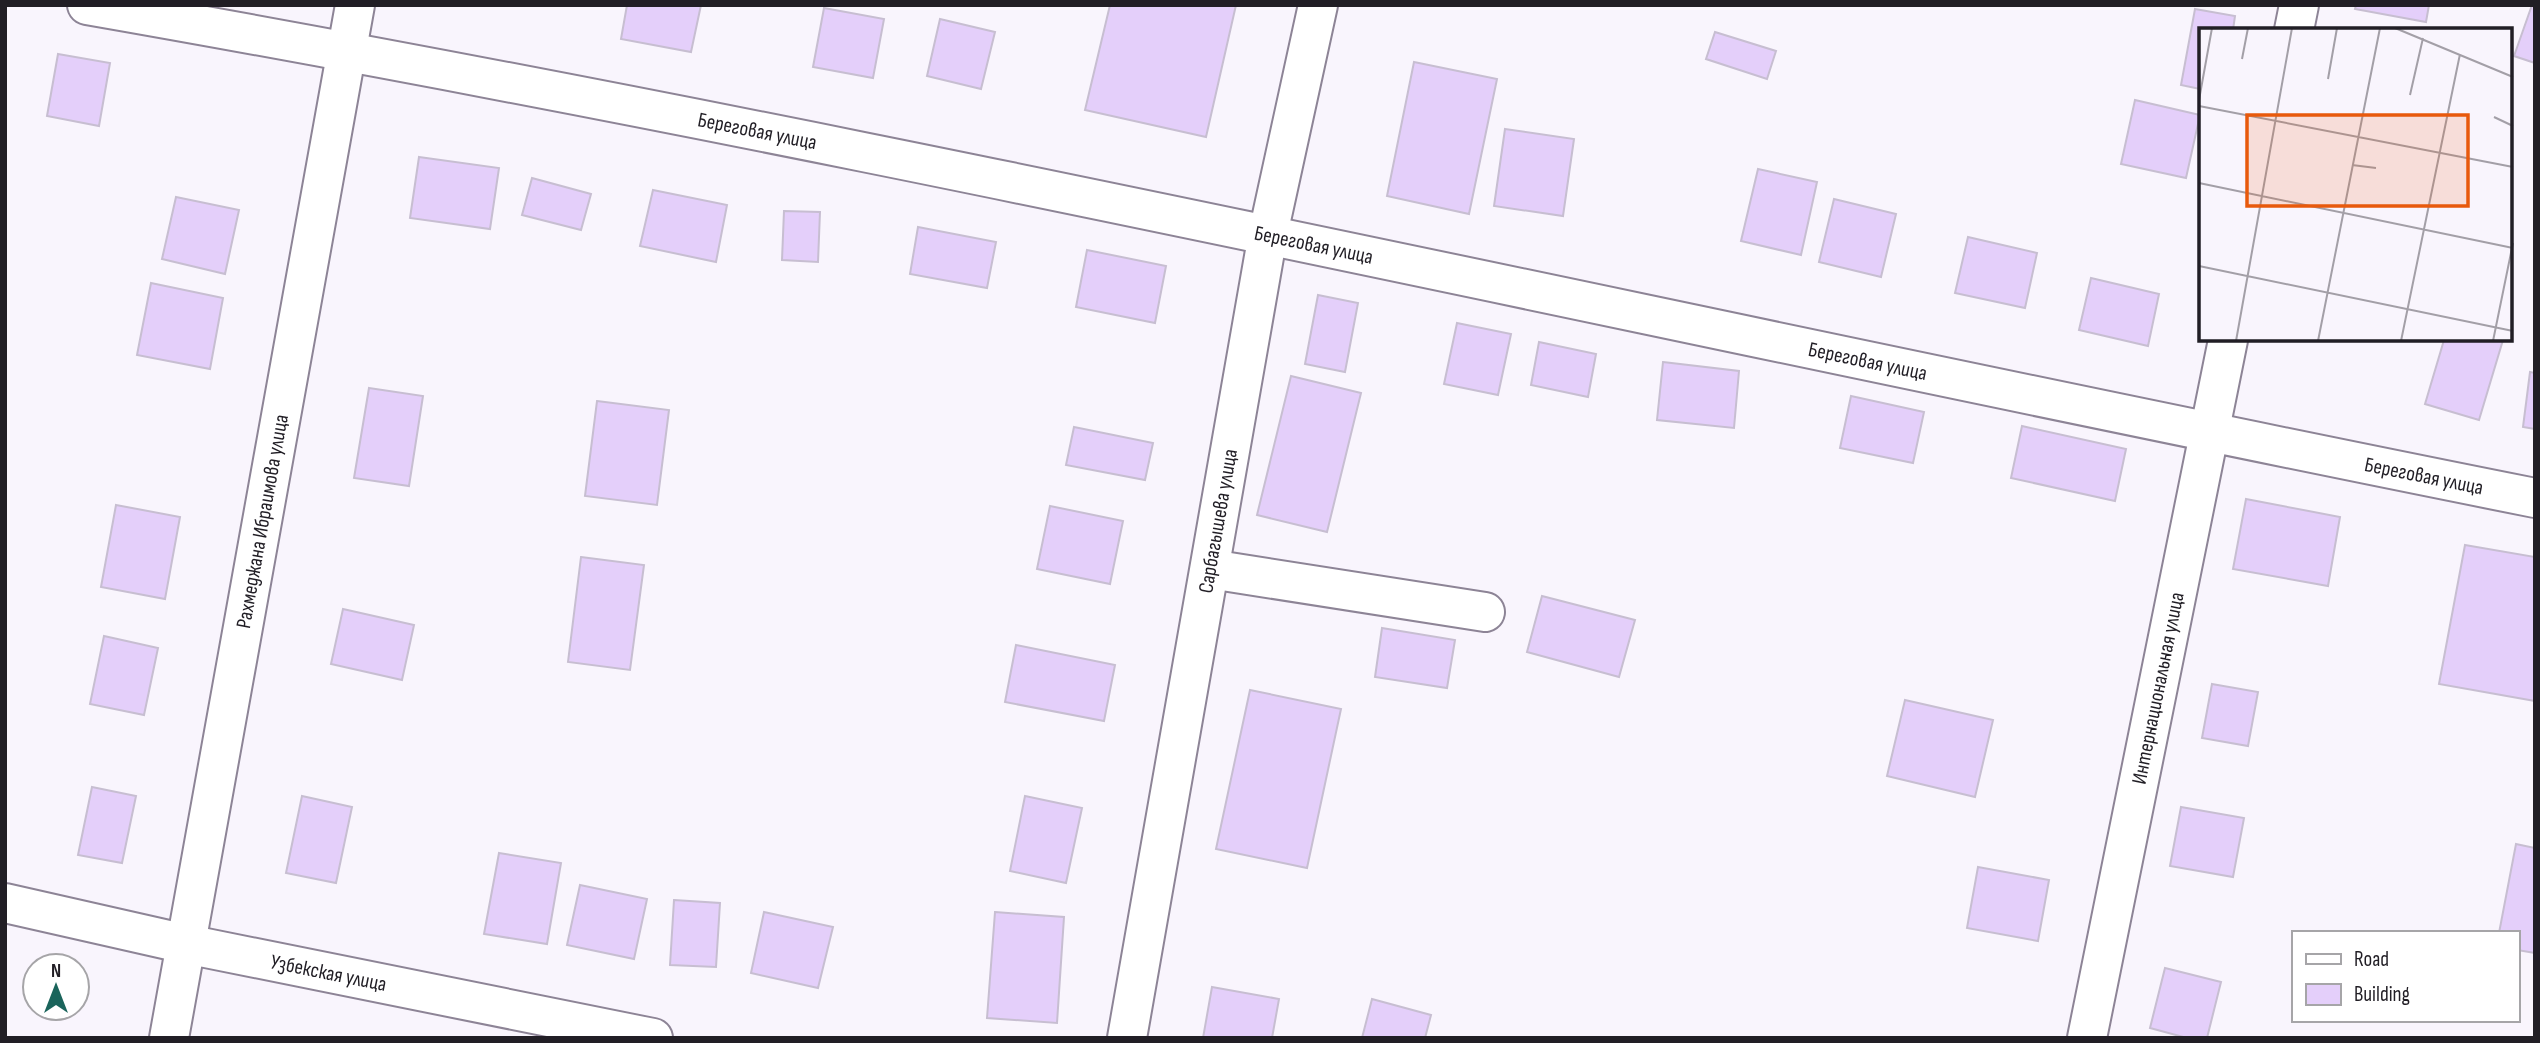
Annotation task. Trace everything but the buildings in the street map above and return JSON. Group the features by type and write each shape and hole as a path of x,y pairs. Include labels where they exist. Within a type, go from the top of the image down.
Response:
{"street":[{"name":"Береговая улица","path":"87,5 348,51 1268,234 2208,433 2535,498"},
{"name":"Рахмеджана Ибраимова улица","path":"169,1038 355,5"},
{"name":"Сарбагышева улица","path":"1127,1038 1268,234 1318,5"},
{"path":"2294,28 2299,5"},
{"name":"Интернациональная улица","path":"2087,1038 2228,341"},
{"path":"1210,569 1485,612"},
{"name":"Узбекская улица","path":"5,903 186,944 653,1038"}]}
